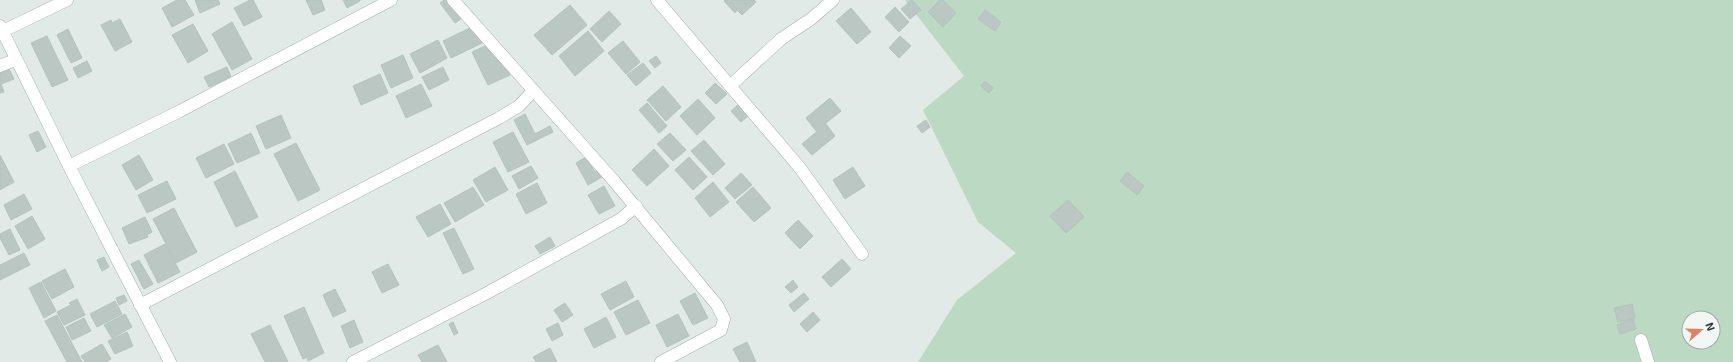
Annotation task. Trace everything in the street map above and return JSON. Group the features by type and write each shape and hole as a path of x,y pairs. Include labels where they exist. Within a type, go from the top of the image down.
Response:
{"street":[{"path":"67,0 2,29 15,60 68,166 170,362"},
{"path":"68,166 180,111 391,0"},
{"path":"453,0 636,206 717,305 724,319 721,330 662,362"},
{"path":"657,0 800,168 862,254"},
{"path":"730,86 781,39 833,0"},
{"path":"0,66 15,60"},
{"path":"140,305 499,118 519,106 533,91"},
{"path":"353,362 487,294 621,219 636,206"},
{"path":"1641,340 1648,362"}],"green space":[{"path":"905,0 1733,0 1733,362 918,362 957,300 1016,253 978,222 923,110 964,76"}],"building":[{"path":"177,0 185,0 194,15 172,27 162,8"},
{"path":"195,0 218,0 220,4 200,13"},
{"path":"253,0 262,17 244,26 234,8"},
{"path":"306,0 321,0 325,10 313,15"},
{"path":"343,0 360,0 360,1 347,8"},
{"path":"444,0 453,0 465,16 455,23 440,3"},
{"path":"754,0 756,2 742,15 737,10 735,13 724,1"},
{"path":"912,0 921,10 910,19 901,9"},
{"path":"940,0 943,0 956,13 943,27 928,12"},
{"path":"570,5 587,25 552,55 534,35"},
{"path":"895,7 909,22 899,32 885,17"},
{"path":"851,8 871,32 857,44 836,21"},
{"path":"985,10 1001,22 995,31 978,19"},
{"path":"609,11 621,24 602,42 590,29"},
{"path":"120,19 132,42 115,51 101,25 111,20 112,23"},
{"path":"232,22 252,59 232,70 212,34"},
{"path":"193,24 208,51 188,63 172,35"},
{"path":"474,26 482,43 451,58 443,41"},
{"path":"68,29 82,58 71,63 57,35"},
{"path":"588,31 604,51 575,76 559,56"},
{"path":"47,36 68,80 52,87 31,43"},
{"path":"900,36 911,46 899,58 889,48"},
{"path":"438,40 447,58 420,73 410,54"},
{"path":"623,41 640,62 626,74 608,53"},
{"path":"494,42 510,75 488,85 472,52"},
{"path":"403,55 413,78 391,88 381,65"},
{"path":"656,56 661,63 655,68 649,61"},
{"path":"87,61 92,71 78,78 73,68"},
{"path":"643,63 651,73 636,86 627,75"},
{"path":"227,67 231,77 209,87 204,77"},
{"path":"443,67 449,80 429,90 422,77"},
{"path":"9,69 14,79 1,84 4,92 0,93 0,73"},
{"path":"380,74 388,93 361,105 353,86"},
{"path":"985,81 993,88 989,93 981,86"},
{"path":"715,83 727,94 716,104 705,93"},
{"path":"421,84 432,106 406,118 396,96"},
{"path":"663,86 681,107 666,121 647,100"},
{"path":"830,98 841,111 816,131 806,118"},
{"path":"698,99 715,118 697,135 680,116"},
{"path":"647,103 667,126 659,133 639,110"},
{"path":"738,105 748,116 741,122 731,111"},
{"path":"525,114 535,134 550,126 553,132 527,145 514,120"},
{"path":"281,115 291,138 266,149 256,126"},
{"path":"926,120 930,127 922,133 917,126"},
{"path":"826,124 835,136 812,155 802,144"},
{"path":"38,131 46,147 37,152 29,135"},
{"path":"513,132 529,162 508,172 493,142"},
{"path":"251,133 260,153 237,163 228,144"},
{"path":"670,133 686,150 673,161 657,144"},
{"path":"704,140 725,164 713,175 691,151"},
{"path":"296,143 320,190 298,201 274,154"},
{"path":"224,144 234,164 206,178 196,158"},
{"path":"654,149 669,166 647,186 632,170"},
{"path":"0,155 14,182 0,190"},
{"path":"139,155 153,180 136,190 122,165"},
{"path":"586,157 595,172 599,170 602,177 588,185 576,163"},
{"path":"689,157 707,177 693,190 675,170"},
{"path":"531,166 538,178 519,189 512,176"},
{"path":"495,167 508,190 486,202 473,180"},
{"path":"853,167 865,186 845,199 833,180"},
{"path":"235,171 258,217 236,227 214,182"},
{"path":"1127,172 1144,186 1137,195 1120,181"},
{"path":"741,173 752,185 735,199 725,188"},
{"path":"167,181 176,199 147,213 138,195"},
{"path":"713,182 729,202 710,217 695,198"},
{"path":"537,183 547,203 526,214 516,194"},
{"path":"604,186 615,206 599,214 588,195"},
{"path":"473,187 484,205 455,222 444,203"},
{"path":"753,187 771,208 754,222 736,202"},
{"path":"24,194 32,209 11,220 4,205"},
{"path":"1068,200 1084,217 1066,233 1050,216"},
{"path":"440,204 451,224 428,237 416,217"},
{"path":"174,208 197,252 176,263 153,219"},
{"path":"32,216 45,239 28,249 15,226"},
{"path":"145,217 152,232 147,235 148,237 129,244 122,228"},
{"path":"798,220 813,236 800,249 785,233"},
{"path":"454,228 474,269 463,274 443,233"},
{"path":"10,229 20,250 9,255 0,238 0,234"},
{"path":"550,237 555,246 540,254 535,246"},
{"path":"165,244 180,272 158,283 144,255"},
{"path":"24,253 30,265 0,280 0,265"},
{"path":"104,257 109,267 102,271 97,260"},
{"path":"842,259 851,269 831,287 822,277"},
{"path":"139,260 153,284 144,289 131,264"},
{"path":"388,264 399,285 382,293 372,272"},
{"path":"65,269 74,287 52,299 42,281"},
{"path":"793,280 798,287 791,293 785,287"},
{"path":"626,281 634,297 610,310 601,294"},
{"path":"41,282 56,311 44,318 29,288"},
{"path":"335,289 346,311 333,317 323,295"},
{"path":"695,293 708,318 693,325 680,301"},
{"path":"804,293 809,299 794,312 789,305"},
{"path":"124,295 127,301 119,305 116,298"},
{"path":"77,299 85,315 64,325 57,312 71,305 69,303"},
{"path":"638,300 650,323 626,335 614,312"},
{"path":"115,301 122,314 97,327 90,314"},
{"path":"565,303 573,315 562,322 554,310"},
{"path":"1632,304 1635,318 1618,322 1614,308"},
{"path":"304,307 324,353 308,361 307,357 303,359 284,316"},
{"path":"813,312 820,320 807,332 800,324"},
{"path":"125,314 132,327 112,338 104,325"},
{"path":"678,314 689,336 667,347 656,325"},
{"path":"57,315 82,362 67,362 45,321"},
{"path":"606,317 616,337 594,348 584,329"},
{"path":"84,318 91,331 72,340 66,327"},
{"path":"1633,319 1636,329 1620,334 1617,325"},
{"path":"354,320 363,342 350,348 341,326"},
{"path":"453,322 458,333 454,335 449,324"},
{"path":"558,323 563,335 552,341 546,329"},
{"path":"270,325 288,362 265,362 251,334"},
{"path":"127,332 133,346 115,354 108,341"},
{"path":"747,342 756,362 740,362 733,349"},
{"path":"102,344 111,359 106,362 85,362 81,356"},
{"path":"438,345 447,362 422,362 418,355"},
{"path":"550,348 557,362 536,362 533,357"}]}
